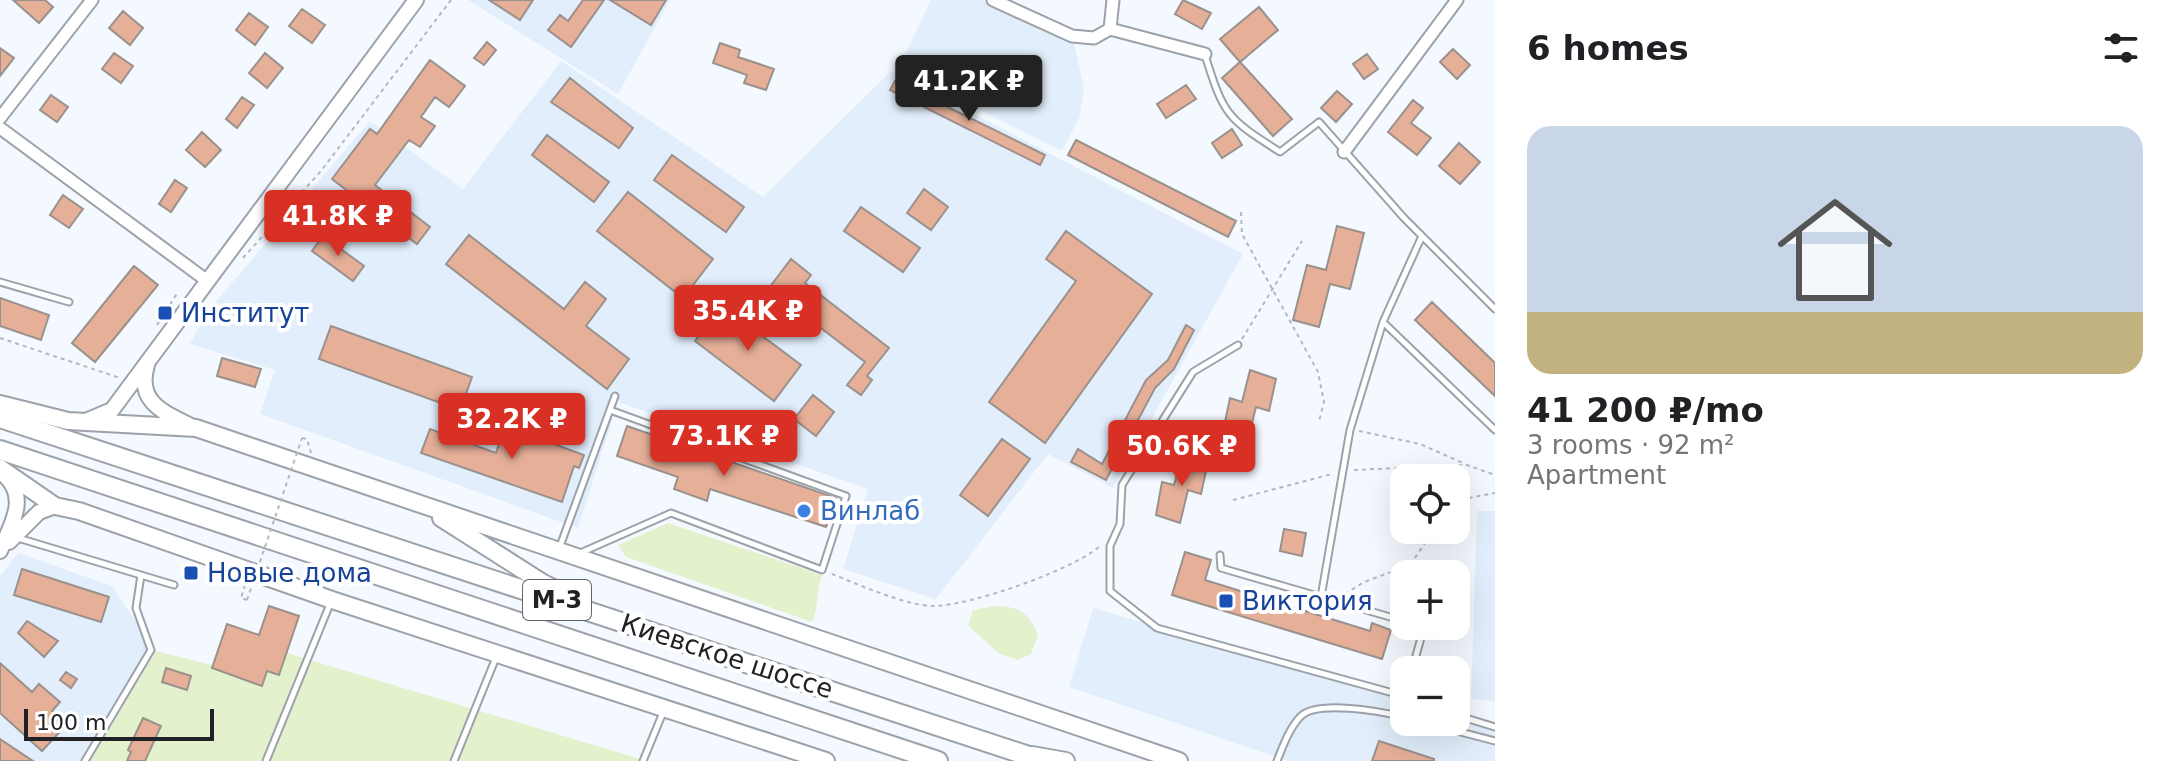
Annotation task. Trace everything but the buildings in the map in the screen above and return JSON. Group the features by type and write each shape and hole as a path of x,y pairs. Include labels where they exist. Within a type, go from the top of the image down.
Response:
{"highway":[{"name":"Киевское шоссе","path":"0,418 1044,761"},
{"name":"Киевское шоссе","path":"0,450 938,761"}],"main road":[{"path":"0,404 80,422 196,428 1179,761"},
{"path":"0,470 55,506 79,511 332,600 815,759"},
{"path":"382,490 449,522 543,583 616,619"},
{"path":"1019,752 1066,761"}],"street":[{"path":"0,118 92,0"},
{"path":"80,422 112,410 416,0"},
{"path":"993,0 1072,36 1094,38 1110,29 1205,54"},
{"path":"1110,29 1113,0"},
{"path":"1344,152 1457,0"},
{"path":"0,128 206,280"},
{"path":"150,357 143,380 150,403 196,428"},
{"path":"0,470 11,482 18,504 0,552"},
{"path":"0,552 39,512 55,506"}],"lane":[{"path":"1205,54 1221,104 1240,126 1280,152 1319,122 1422,236 1495,309"},
{"path":"1321,597 1350,430 1383,322 1422,236"},
{"path":"0,282 69,302"},
{"path":"1383,322 1495,430"},
{"path":"1238,345 1193,372 1122,485 1120,524 1110,546 1110,591 1157,628 1390,692"},
{"path":"564,553 615,396"},
{"path":"564,553 671,513 822,570 846,496 610,410"},
{"path":"13,537 174,585"},
{"path":"1220,555 1221,568 1390,617"},
{"path":"85,761 151,650 137,616 141,575"},
{"path":"266,761 332,600"},
{"path":"454,761 498,654"},
{"path":"643,761 664,709"},
{"path":"1277,761 1291,729 1302,714 1312,710 1370,709 1390,714"},
{"path":"1470,719 1495,727"},
{"path":"1470,734 1495,741"}],"path":[{"path":"243,258 321,171 451,0"},
{"path":"1241,212 1242,234 1318,372 1324,402 1319,421"},
{"path":"1238,345 1302,241"},
{"path":"157,326 178,292"},
{"path":"0,338 122,379"},
{"path":"1350,430 1420,444 1465,464"},
{"path":"247,580 241,598 247,600 297,451 302,438 307,439 312,456 297,451 289,448"},
{"path":"1470,466 1495,475"},
{"path":"1233,500 1343,471 1390,469"},
{"path":"1470,498 1495,493"},
{"path":"1334,601 1364,582 1410,565 1424,544"},
{"path":"822,570 933,606 1048,575 1078,563 1100,546"}],"shaded area":[{"path":"468,0 670,0 618,94"},
{"path":"931,0 983,0 1074,43 1084,89 1079,118 1062,151 898,69"},
{"path":"561,61 763,197 891,71 1243,254 1113,488 1048,454 936,599 843,569 868,489 618,402 578,528 260,414 275,370 190,344 208,311 370,121 463,189"},
{"path":"1477,511 1495,511 1495,701 1471,699"},
{"path":"18,553 112,586 156,651 90,761 0,761 0,576"},
{"path":"1093,608 1390,695 1390,736 1470,736 1470,719 1495,726 1495,761 1288,761 1069,687"}],"green space":[{"path":"668,523 822,575 812,622 626,557 618,545"},
{"path":"995,606 1017,609 1031,621 1038,635 1031,654 1018,660 1000,654 968,626 973,610"},
{"path":"156,651 220,667 280,651 647,761 90,761"}],"place":[{"name":"Институт","path":"165,313"},
{"name":"Винлаб","path":"804,511"},
{"name":"Новые дома","path":"191,573"},
{"name":"Виктория","path":"1226,601"}]}
